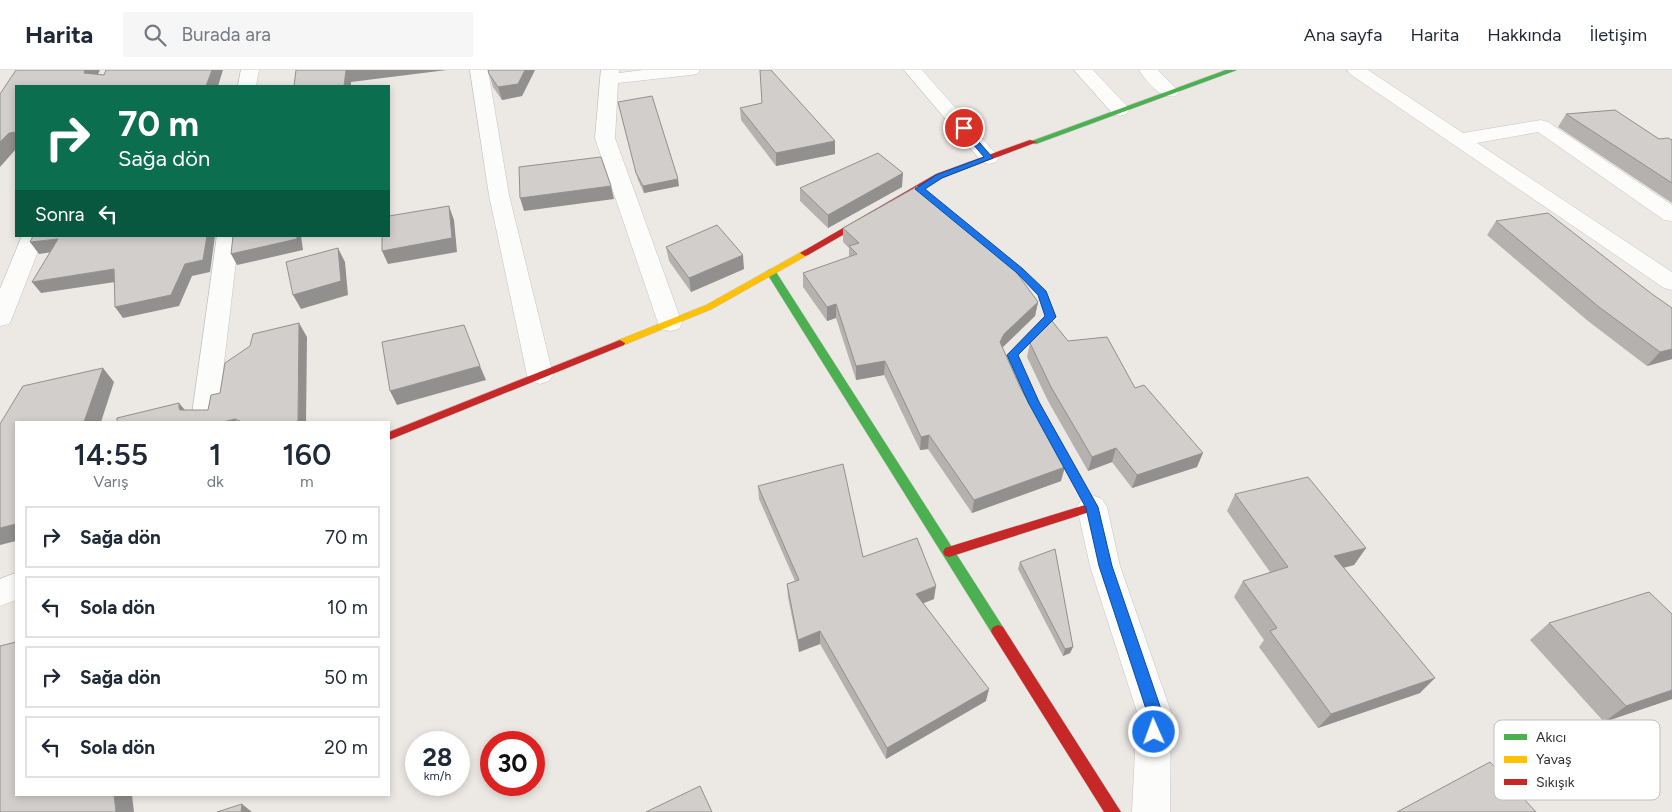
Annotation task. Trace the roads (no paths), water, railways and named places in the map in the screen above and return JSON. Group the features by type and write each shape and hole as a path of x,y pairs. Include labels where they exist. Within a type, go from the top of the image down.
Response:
{"street":[{"path":"247,85 250,70"},
{"path":"480,70 499,195 540,375"},
{"path":"670,323 605,138 609,75 691,70"},
{"path":"913,70 989,158"},
{"path":"1083,70 1120,110"},
{"path":"1148,70 1170,92"},
{"path":"390,436 709,307 923,192 939,176 1233,70"},
{"path":"1356,70 1672,283"},
{"path":"1459,140 1540,126 1672,216"},
{"path":"970,230 1020,271 1042,294 1051,317 1012,355 1033,402 1092,507 1105,566 1154,712 1151,812"},
{"path":"0,318 33,237"},
{"path":"204,421 228,237"},
{"path":"771,272 1113,812"},
{"path":"949,552 1092,507"},
{"path":"0,592 15,586"}]}
